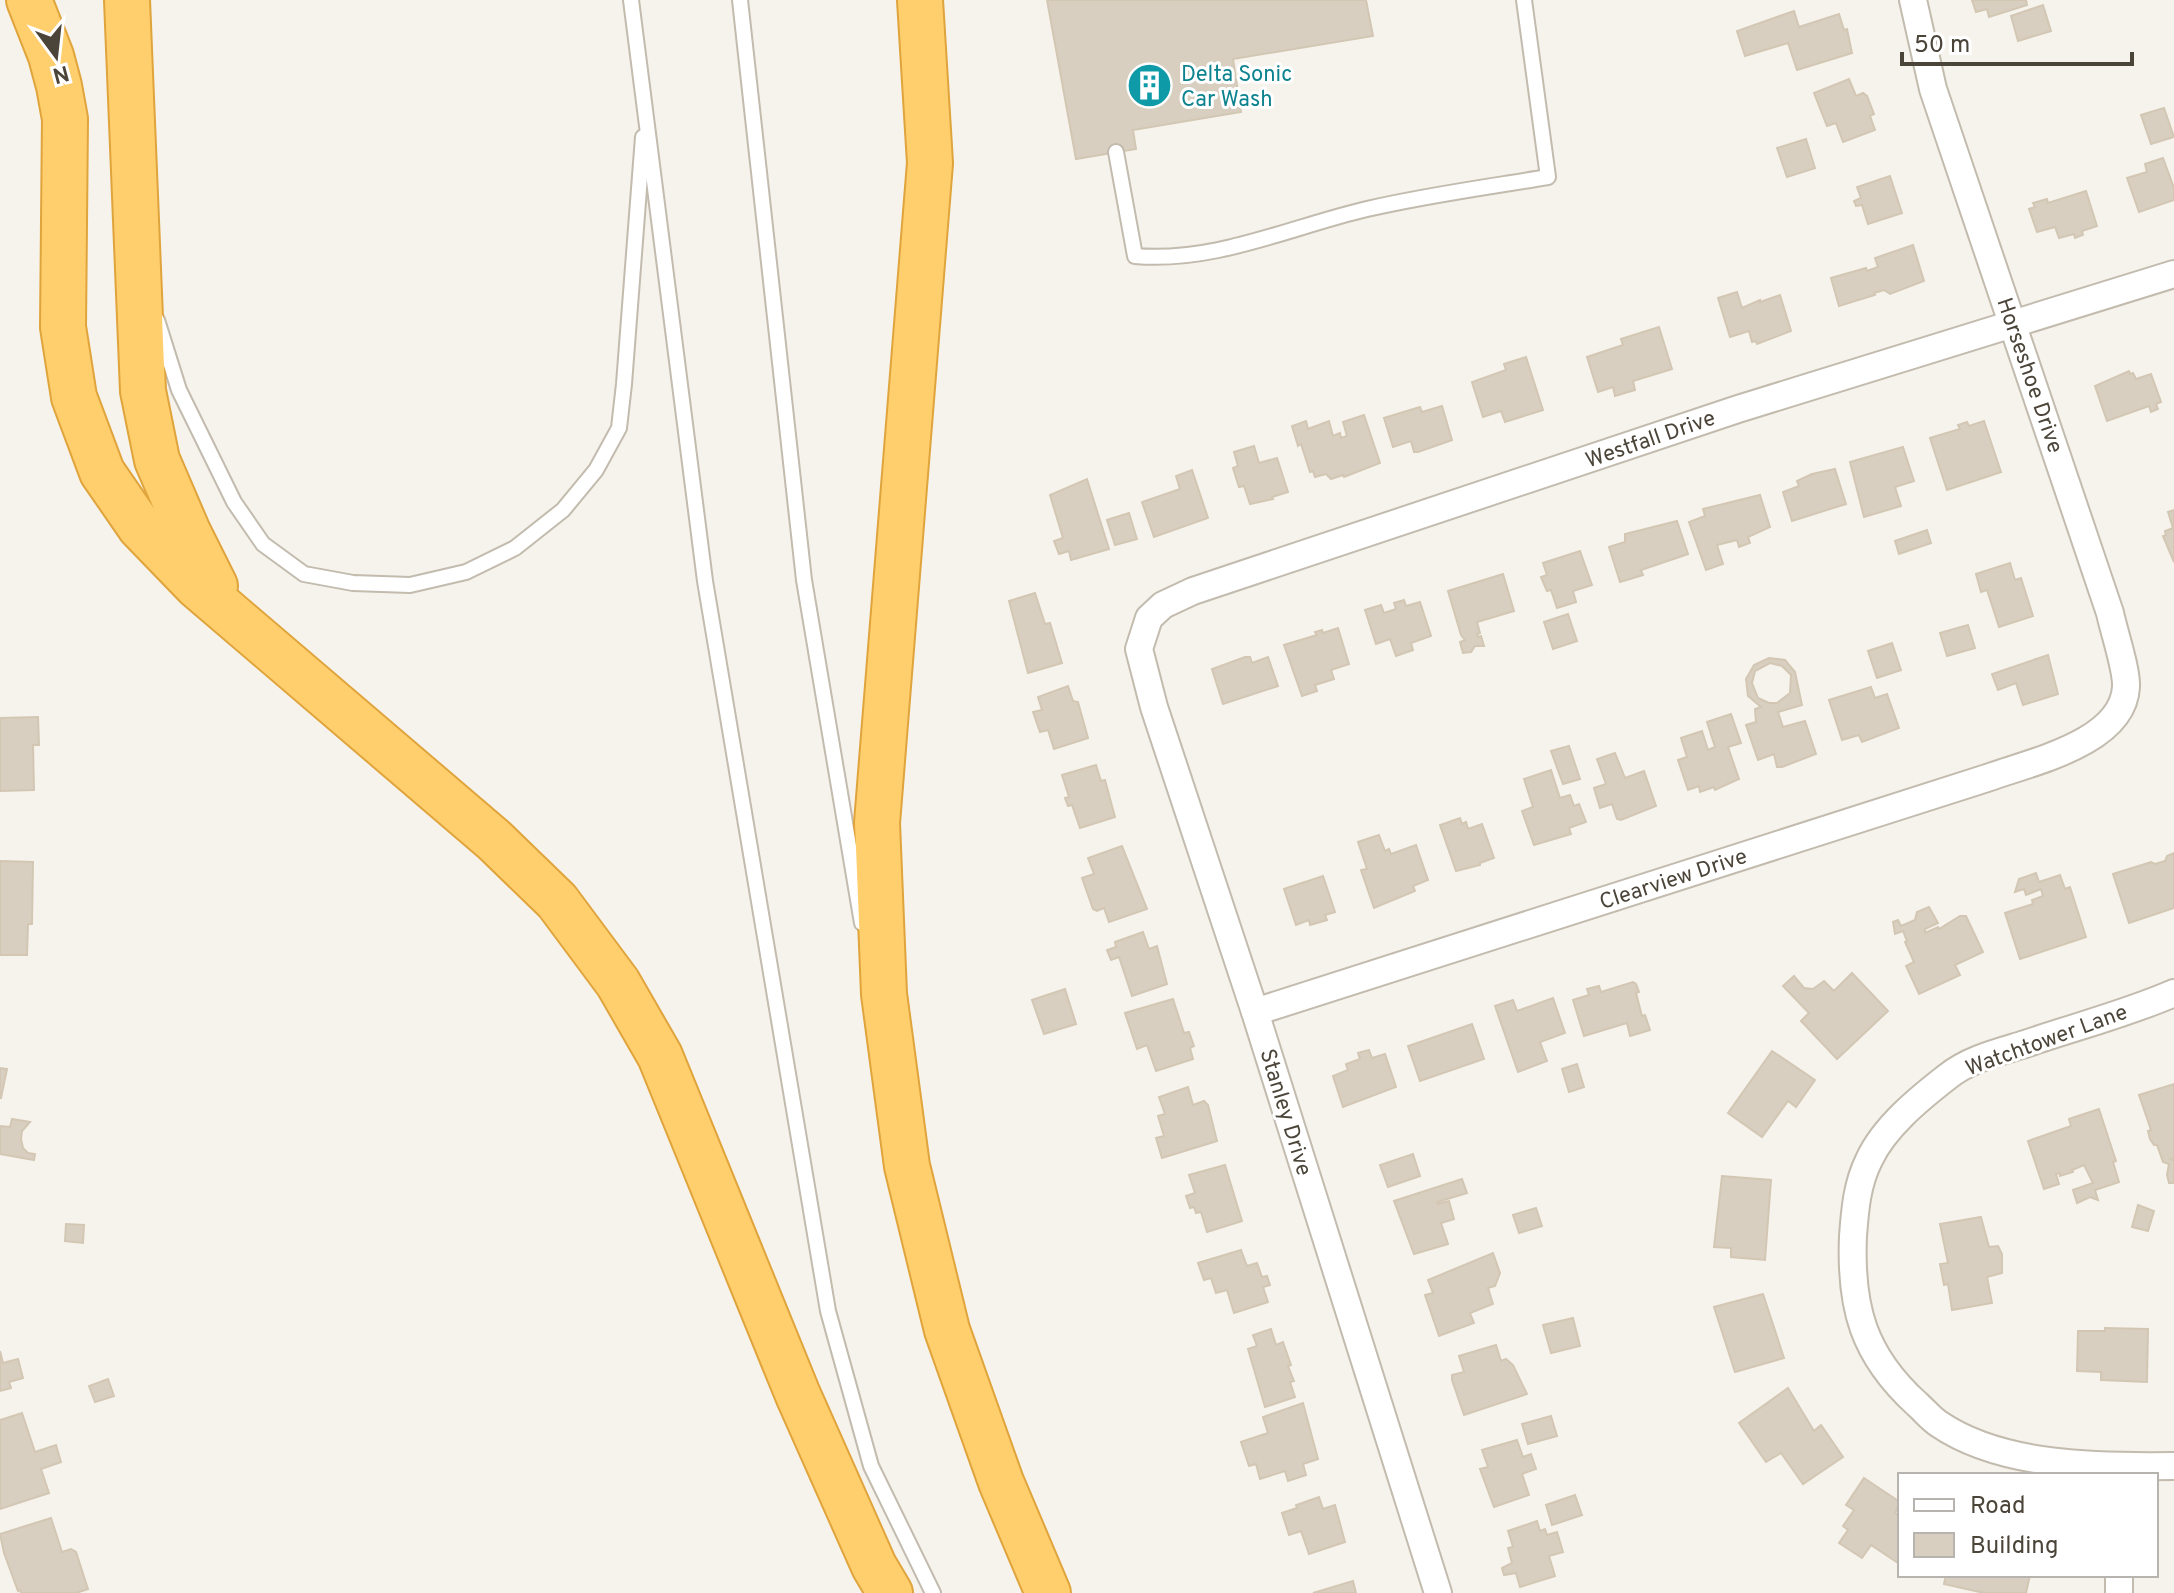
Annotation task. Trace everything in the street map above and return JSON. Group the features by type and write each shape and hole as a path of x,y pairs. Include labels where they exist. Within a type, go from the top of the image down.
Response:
{"highway":[{"path":"29,0 55,71 65,119 63,327 74,397 102,472 140,527 197,586 494,840 557,901 618,983 660,1056 798,1395 874,1566 890,1593"},
{"path":"127,0 143,391 157,460 188,532 229,613"},
{"path":"920,0 930,163 877,823 884,994 906,1162 947,1330 1001,1482 1048,1593"}],"street":[{"name":"Horseshoe Drive","path":"1913,0 1933,89 2110,613 2126,687 2118,715 2089,740"},
{"name":"Westfall Drive","path":"1143,631 1149,618 1163,605 1193,591 1738,409 2174,274"},
{"name":"Stanley Drive","path":"1143,631 1139,649 1154,707 1255,1012 1438,1593"},
{"name":"Clearview Drive","path":"1255,1012 1987,778 2089,740"},
{"name":"Watchtower Lane","path":"2174,993 1980,1058 1949,1075 1894,1124 1869,1158 1855,1200 1852,1274 1862,1328 1870,1346 1897,1386 1939,1425 1994,1451 2033,1460 2120,1471 2174,1466"}],"lane":[{"path":"631,0 705,581 828,1311 871,1466 933,1593"},
{"path":"740,0 804,580 906,1162"},
{"path":"1116,152 1135,256 1168,259 1213,252 1368,209 1548,177 1524,0"},
{"path":"138,259 179,390 234,502 263,544 304,574 353,583 410,585 466,572 515,548 563,510 596,470 619,428 645,107"}],"building":[{"name":"Delta Sonic Car Wash","path":"1047,0 1366,0 1373,36 1233,59 1241,112 1133,130 1136,149 1076,159"},
{"path":"1972,0 2026,0 2027,5 1989,17 1987,9 1976,12"},
{"path":"2043,5 2051,31 2018,41 2011,16"},
{"path":"1794,11 1799,27 1839,14 1844,30 1847,29 1852,53 1797,70 1788,43 1745,56 1737,31"},
{"path":"1849,79 1856,96 1863,93 1867,96 1874,114 1870,116 1875,130 1843,142 1836,123 1827,126 1814,93"},
{"path":"2164,108 2174,137 2151,144 2141,115"},
{"path":"1806,139 1815,168 1787,177 1777,148"},
{"path":"2163,158 2174,188 2174,200 2139,212 2127,178 2147,172 2145,164"},
{"path":"1890,176 1902,213 1868,224 1862,205 1856,206 1854,201 1861,198 1857,187"},
{"path":"2086,191 2097,226 2082,231 2083,235 2075,238 2074,234 2059,238 2055,227 2037,232 2029,209 2035,207 2033,203 2047,199 2048,203"},
{"path":"1913,245 1924,281 1890,294 1884,290 1839,306 1831,278 1878,267 1875,258"},
{"path":"1737,292 1742,308 1780,295 1791,331 1757,344 1756,341 1752,342 1749,331 1730,337 1718,298"},
{"path":"1659,327 1672,369 1633,381 1635,390 1615,396 1613,387 1598,392 1587,357 1623,345 1621,339"},
{"path":"1526,357 1543,410 1505,422 1501,411 1483,417 1472,382 1506,370 1504,364"},
{"path":"2129,371 2136,379 2151,374 2161,402 2156,404 2158,409 2151,412 2149,406 2107,421 2095,386"},
{"path":"1442,406 1452,440 1418,452 1414,452 1411,441 1393,447 1384,418 1420,407 1422,412"},
{"path":"1364,415 1380,463 1344,477 1331,479 1326,474 1315,477 1313,471 1310,472 1301,444 1298,446 1292,426 1306,421 1308,429 1329,421 1333,436 1340,433 1341,438 1347,436 1343,422"},
{"path":"1984,421 2001,472 1947,490 1930,438 1960,429 1958,425 1967,422 1969,426"},
{"path":"1254,446 1259,463 1277,458 1288,492 1250,504 1244,486 1239,487 1233,468 1238,466 1234,452"},
{"path":"1903,447 1914,481 1895,487 1901,506 1864,517 1850,462"},
{"path":"1835,469 1846,504 1792,521 1783,492 1799,486 1797,481 1812,474"},
{"path":"1192,470 1208,518 1154,537 1142,502 1180,489 1176,476"},
{"path":"1087,479 1109,549 1071,560 1069,551 1059,554 1054,541 1063,538 1050,495"},
{"path":"1760,495 1770,527 1748,537 1750,543 1739,547 1737,540 1717,545 1723,564 1706,570 1689,522 1705,516 1703,509"},
{"path":"2174,510 2174,562 2163,536 2166,535 2165,531 2173,528 2168,512"},
{"path":"1129,513 1137,539 1115,545 1107,520"},
{"path":"1677,521 1688,554 1641,570 1643,575 1620,582 1609,547 1625,542 1625,534"},
{"path":"1927,530 1931,543 1899,554 1895,541"},
{"path":"1580,551 1592,585 1573,591 1576,602 1557,608 1551,590 1547,591 1541,577 1547,575 1543,563"},
{"path":"2010,563 2015,580 2021,578 2033,616 1999,627 1987,590 1981,592 1976,574"},
{"path":"1503,574 1514,611 1477,622 1480,633 1477,634 1481,636 1484,646 1475,646 1471,652 1463,653 1460,642 1465,640 1448,591"},
{"path":"1035,593 1045,624 1050,623 1062,663 1028,673 1009,601"},
{"path":"1404,600 1406,606 1420,602 1431,636 1411,643 1413,650 1396,656 1390,639 1376,644 1365,610 1381,605 1384,613 1396,609 1394,603"},
{"path":"1568,614 1577,641 1553,649 1544,622"},
{"path":"1968,625 1975,648 1947,656 1940,633"},
{"path":"1338,628 1349,664 1331,670 1334,679 1315,685 1317,691 1302,696 1284,645 1317,635 1315,632"},
{"path":"1892,643 1901,670 1877,678 1868,651"},
{"path":"2048,655 2058,694 2023,705 2016,683 1998,690 1992,674"},
{"path":"1250,657 1252,663 1268,657 1278,686 1223,704 1212,669"},
{"path":"1769,658 1785,660 1795,672 1802,705 1778,712 1783,727 1805,721 1816,754 1782,767 1777,767 1774,754 1758,760 1746,725 1756,722 1755,709 1761,707 1748,696 1746,679 1754,665","holes":["1770,663 1782,666 1791,675 1790,693 1777,703 1758,698 1752,683 1755,671"]},
{"path":"1068,686 1073,701 1078,702 1088,738 1054,749 1048,730 1040,732 1033,712 1042,710 1038,697"},
{"path":"1871,687 1875,698 1887,694 1899,728 1862,742 1859,735 1842,740 1829,700"},
{"path":"1731,714 1741,743 1728,747 1739,779 1715,790 1714,787 1700,792 1699,786 1688,790 1678,760 1687,757 1681,738 1702,731 1708,750 1715,747 1707,722"},
{"path":"38,717 39,745 33,745 34,790 0,791 0,718"},
{"path":"1569,746 1580,779 1563,784 1551,751"},
{"path":"1615,753 1625,778 1644,771 1656,806 1621,820 1617,819 1612,804 1600,808 1594,788 1606,784 1597,759"},
{"path":"1096,765 1101,781 1105,780 1115,817 1080,828 1072,805 1068,806 1065,798 1069,797 1062,775"},
{"path":"1551,770 1560,798 1570,795 1574,806 1579,804 1586,822 1569,828 1571,834 1534,845 1522,811 1533,807 1524,779"},
{"path":"1460,818 1462,824 1466,822 1468,829 1482,824 1494,858 1456,871 1440,825"},
{"path":"1379,835 1385,851 1389,849 1391,854 1416,845 1428,880 1413,886 1415,891 1374,908 1361,870 1367,869 1358,842"},
{"path":"1122,846 1147,909 1109,922 1104,908 1093,909 1082,878 1094,874 1088,858"},
{"path":"2174,853 2174,908 2129,923 2113,874 2151,862 2165,861 2167,856"},
{"path":"0,861 33,862 32,924 28,924 27,955 0,955"},
{"path":"2036,873 2039,882 2060,875 2065,889 2070,887 2086,937 2020,959 2005,913 2033,904 2032,900 2043,896 2041,889 2026,895 2024,889 2015,892 2019,879"},
{"path":"1323,876 1335,912 1325,915 1327,920 1310,925 1309,920 1296,925 1284,889"},
{"path":"1929,907 1938,923 1925,929 1925,933 1966,916 1983,952 1955,965 1960,975 1919,994 1906,966 1914,962 1907,941 1903,931 1895,934 1893,922 1898,920 1901,926 1915,920 1917,912"},
{"path":"1143,932 1149,949 1157,946 1167,984 1132,996 1119,957 1111,960 1107,950 1116,947 1115,942"},
{"path":"1852,973 1888,1011 1837,1059 1801,1021 1809,1013 1783,986 1794,976 1804,988 1813,989 1824,981 1834,991"},
{"path":"1633,982 1639,992 1636,993 1642,1016 1645,1015 1650,1030 1630,1036 1627,1023 1584,1036 1573,1000 1589,995 1587,989 1599,986 1601,992"},
{"path":"1065,989 1076,1024 1044,1034 1032,1000"},
{"path":"1553,998 1565,1033 1540,1042 1547,1061 1518,1072 1495,1006 1513,1000 1517,1011"},
{"path":"1173,999 1184,1033 1189,1032 1194,1046 1190,1048 1193,1059 1156,1071 1147,1045 1137,1049 1125,1013"},
{"path":"1472,1024 1484,1059 1420,1081 1408,1046"},
{"path":"1369,1050 1372,1058 1385,1054 1396,1087 1343,1107 1333,1076 1348,1070 1346,1064 1360,1059 1358,1053"},
{"path":"1772,1051 1815,1080 1796,1107 1788,1101 1762,1137 1728,1113"},
{"path":"1577,1064 1584,1087 1569,1092 1562,1069"},
{"path":"0,1068 7,1069 1,1098 0,1098"},
{"path":"2174,1084 2174,1159 2171,1159 2174,1161 2174,1183 2169,1183 2169,1164 2163,1162 2157,1145 2150,1139 2148,1131 2151,1130 2139,1095"},
{"path":"1188,1087 1193,1105 1204,1101 1208,1105 1217,1141 1162,1158 1156,1138 1164,1136 1158,1116 1165,1114 1159,1097"},
{"path":"2099,1109 2116,1161 2113,1162 2119,1182 2095,1190 2098,1200 2090,1197 2077,1203 2073,1190 2093,1183 2084,1165 2073,1172 2060,1176 2060,1173 2056,1174 2059,1184 2044,1189 2028,1141 2071,1126 2069,1119"},
{"path":"12,1119 30,1122 22,1131 21,1139 23,1148 35,1154 34,1160 0,1154 0,1126 10,1127"},
{"path":"1413,1154 1420,1176 1388,1187 1380,1165"},
{"path":"1225,1165 1242,1221 1207,1232 1201,1212 1196,1213 1194,1207 1190,1208 1186,1196 1195,1193 1189,1175"},
{"path":"1722,1176 1771,1180 1765,1260 1731,1257 1731,1248 1714,1247"},
{"path":"1462,1179 1467,1193 1437,1202 1449,1201 1454,1219 1441,1223 1448,1244 1414,1254 1394,1201"},
{"path":"2138,1205 2154,1211 2148,1231 2132,1227"},
{"path":"1536,1208 1542,1226 1519,1233 1513,1215"},
{"path":"1981,1217 1989,1247 1998,1246 2002,1254 2002,1273 1987,1277 1992,1303 1952,1310 1948,1284 1944,1285 1940,1264 1948,1263 1940,1224"},
{"path":"66,1224 84,1225 83,1243 65,1241"},
{"path":"1241,1250 1247,1266 1257,1263 1262,1277 1267,1276 1270,1285 1263,1287 1268,1302 1234,1313 1227,1290 1216,1293 1211,1278 1204,1280 1198,1263"},
{"path":"1493,1253 1500,1273 1495,1286 1488,1288 1493,1304 1470,1313 1474,1323 1439,1336 1425,1295 1433,1293 1428,1280"},
{"path":"1763,1294 1784,1358 1735,1372 1714,1307"},
{"path":"1573,1318 1580,1346 1551,1353 1543,1325"},
{"path":"2105,1328 2148,1329 2147,1382 2101,1380 2101,1372 2077,1371 2078,1331 2105,1331"},
{"path":"1271,1329 1276,1345 1283,1342 1291,1365 1288,1366 1294,1381 1290,1382 1295,1397 1265,1407 1248,1349 1257,1346 1253,1335"},
{"path":"1496,1345 1501,1361 1506,1359 1513,1365 1527,1394 1464,1415 1452,1380 1452,1375 1464,1372 1459,1356"},
{"path":"0,1351 3,1363 18,1359 23,1378 9,1382 11,1388 0,1391"},
{"path":"108,1379 114,1396 95,1402 89,1386"},
{"path":"1788,1388 1814,1431 1821,1425 1843,1457 1803,1484 1781,1453 1766,1462 1739,1423"},
{"path":"1303,1403 1318,1459 1303,1464 1306,1475 1288,1481 1285,1471 1260,1479 1256,1464 1249,1466 1241,1442 1268,1433 1263,1417"},
{"path":"22,1413 35,1452 56,1445 61,1462 41,1469 49,1493 0,1509 0,1420"},
{"path":"1551,1416 1557,1436 1528,1444 1522,1424"},
{"path":"1517,1440 1523,1457 1531,1454 1536,1469 1522,1474 1529,1495 1494,1507 1480,1469 1488,1467 1482,1450"},
{"path":"1864,1478 1898,1501 1895,1513 1898,1515 1898,1563 1871,1545 1862,1558 1839,1543 1848,1530 1843,1526 1854,1510 1846,1505"},
{"path":"1575,1495 1582,1515 1552,1525 1546,1505"},
{"path":"1319,1497 1323,1509 1335,1505 1345,1542 1309,1554 1301,1531 1289,1535 1282,1513"},
{"path":"51,1518 62,1552 71,1549 76,1552 88,1589 76,1593 21,1593 4,1553 0,1534"},
{"path":"1537,1521 1540,1531 1545,1529 1547,1535 1557,1532 1563,1552 1549,1556 1555,1576 1520,1587 1516,1573 1504,1575 1502,1568 1512,1563 1508,1548 1513,1547 1508,1531"},
{"path":"1946,1577 2030,1577 2026,1593 1984,1593 1944,1584"},
{"path":"1353,1581 1356,1593 1313,1593"}],"place":[{"name":"Delta Sonic Car Wash","path":"1150,86"}]}
